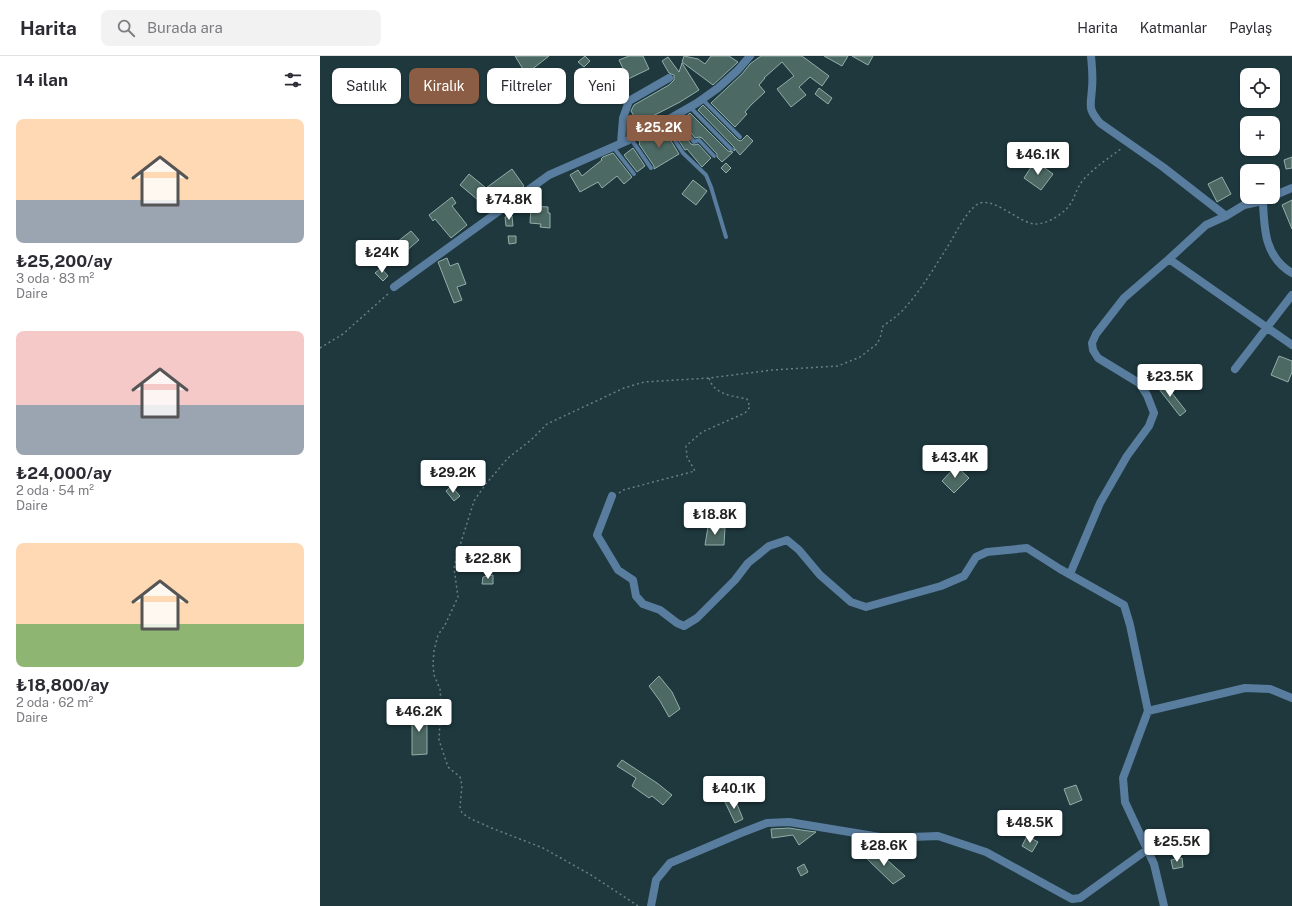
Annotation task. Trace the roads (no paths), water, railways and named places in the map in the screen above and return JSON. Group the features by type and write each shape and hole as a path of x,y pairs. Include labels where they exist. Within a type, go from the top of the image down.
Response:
{"street":[{"path":"394,288 549,175 631,139 674,116 718,88 738,70 750,56"},
{"path":"1091,56 1092,88 1090,101 1093,115 1100,123 1163,167 1226,216"},
{"path":"622,143 623,118 629,101 669,78"},
{"path":"1280,193 1292,188"},
{"path":"1070,574 1100,503 1127,456 1149,426 1154,413 1147,395 1139,383 1098,358 1093,350 1092,343 1096,334 1124,298 1206,225 1249,204"},
{"path":"1263,204 1264,226 1271,251 1278,262 1286,270 1292,273"},
{"path":"1169,259 1254,319 1267,326 1292,345"},
{"path":"1235,369 1292,295"},
{"path":"612,496 597,535 618,570 633,580 636,596 643,604 660,610 676,624 684,626 697,618 735,580 748,563 769,546 787,540 799,550 820,575 851,602 866,606 941,586 964,576 976,557 987,552 1027,548 1124,605 1130,626 1148,711 1123,778 1124,802 1154,864 1164,906"},
{"path":"1148,711 1245,688 1270,689 1292,698"},
{"path":"651,906 656,880 670,863 767,823 789,822 886,838 938,836 986,852 1072,899 1080,898 1148,849"}],"lane":[{"path":"702,99 740,137"},
{"path":"690,106 731,149"},
{"path":"674,116 694,142 699,140 714,156"},
{"path":"663,122 683,153 706,175 726,237"},
{"path":"631,139 651,168"},
{"path":"613,146 634,174"}]}
